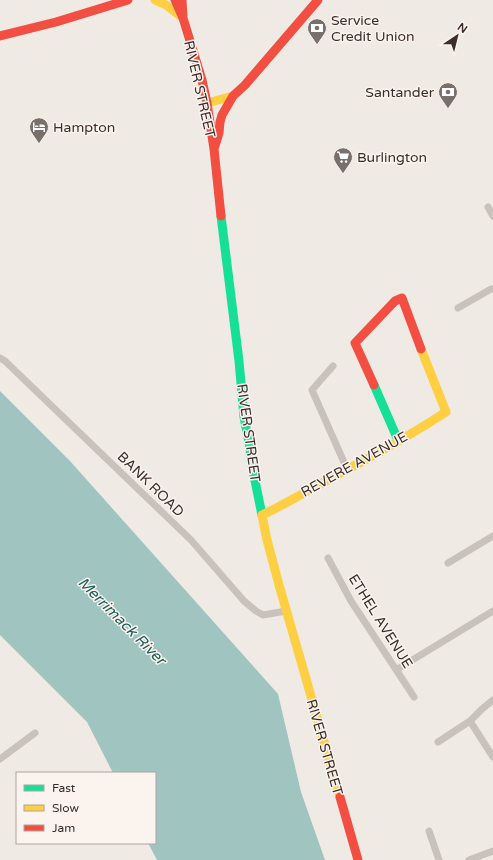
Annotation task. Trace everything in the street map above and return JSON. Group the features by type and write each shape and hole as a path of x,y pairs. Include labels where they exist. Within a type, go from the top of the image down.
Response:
{"main road":[{"path":"0,36 63,20 128,0"},
{"path":"156,0 166,5 183,18"},
{"name":"RIVER STREET","path":"175,0 183,18 202,80 207,103 231,291 244,416 262,515 286,611 358,860"},
{"path":"182,0 183,18"},
{"path":"214,149 219,133 222,115 233,96 245,85 318,0"},
{"path":"207,103 233,96"},
{"name":"REVERE AVENUE","path":"262,515 279,507 429,423 446,412 402,298 395,301 355,343 398,440"}],"street":[{"path":"488,207 493,216"},
{"path":"458,308 491,288 493,289"},
{"name":"BANK ROAD","path":"0,358 191,540 244,601 256,611 263,614 286,611"},
{"path":"332,366 312,390 346,469"},
{"path":"448,563 493,536"},
{"name":"ETHEL AVENUE","path":"328,558 351,601 414,697"},
{"path":"396,670 493,611"},
{"path":"438,742 470,721 493,700"},
{"path":"470,721 493,757"},
{"path":"0,759 35,733"},
{"path":"429,831 439,860"},
{"path":"469,860 493,851"}],"water":[{"name":"Merrimack River","path":"0,391 70,461 278,694 301,792 325,860 157,860 149,844 156,844 156,772 112,772 87,722 0,635"}],"traffic: fast":[{"path":"221,216 239,361 244,417 262,515"},
{"path":"374,385 398,440"}],"traffic: slow":[{"path":"155,0 166,5 183,18"},
{"path":"207,103 233,96"},
{"path":"262,515 380,452 446,412 421,349"},
{"path":"262,515 279,585 340,797"}],"traffic: jam":[{"path":"0,36 56,22 128,0"},
{"path":"175,0 183,18 202,80 207,103 214,149 221,216"},
{"path":"182,0 183,18"},
{"path":"214,149 219,133 222,115 233,96 245,85 318,0"},
{"path":"374,385 355,343 395,301 402,298 421,349"},
{"path":"340,797 358,860"}],"place":[{"name":"Service Credit Union","path":"317,45"},
{"name":"Santander","path":"448,109"},
{"name":"Hampton","path":"39,144"},
{"name":"Burlington","path":"343,174"}]}
